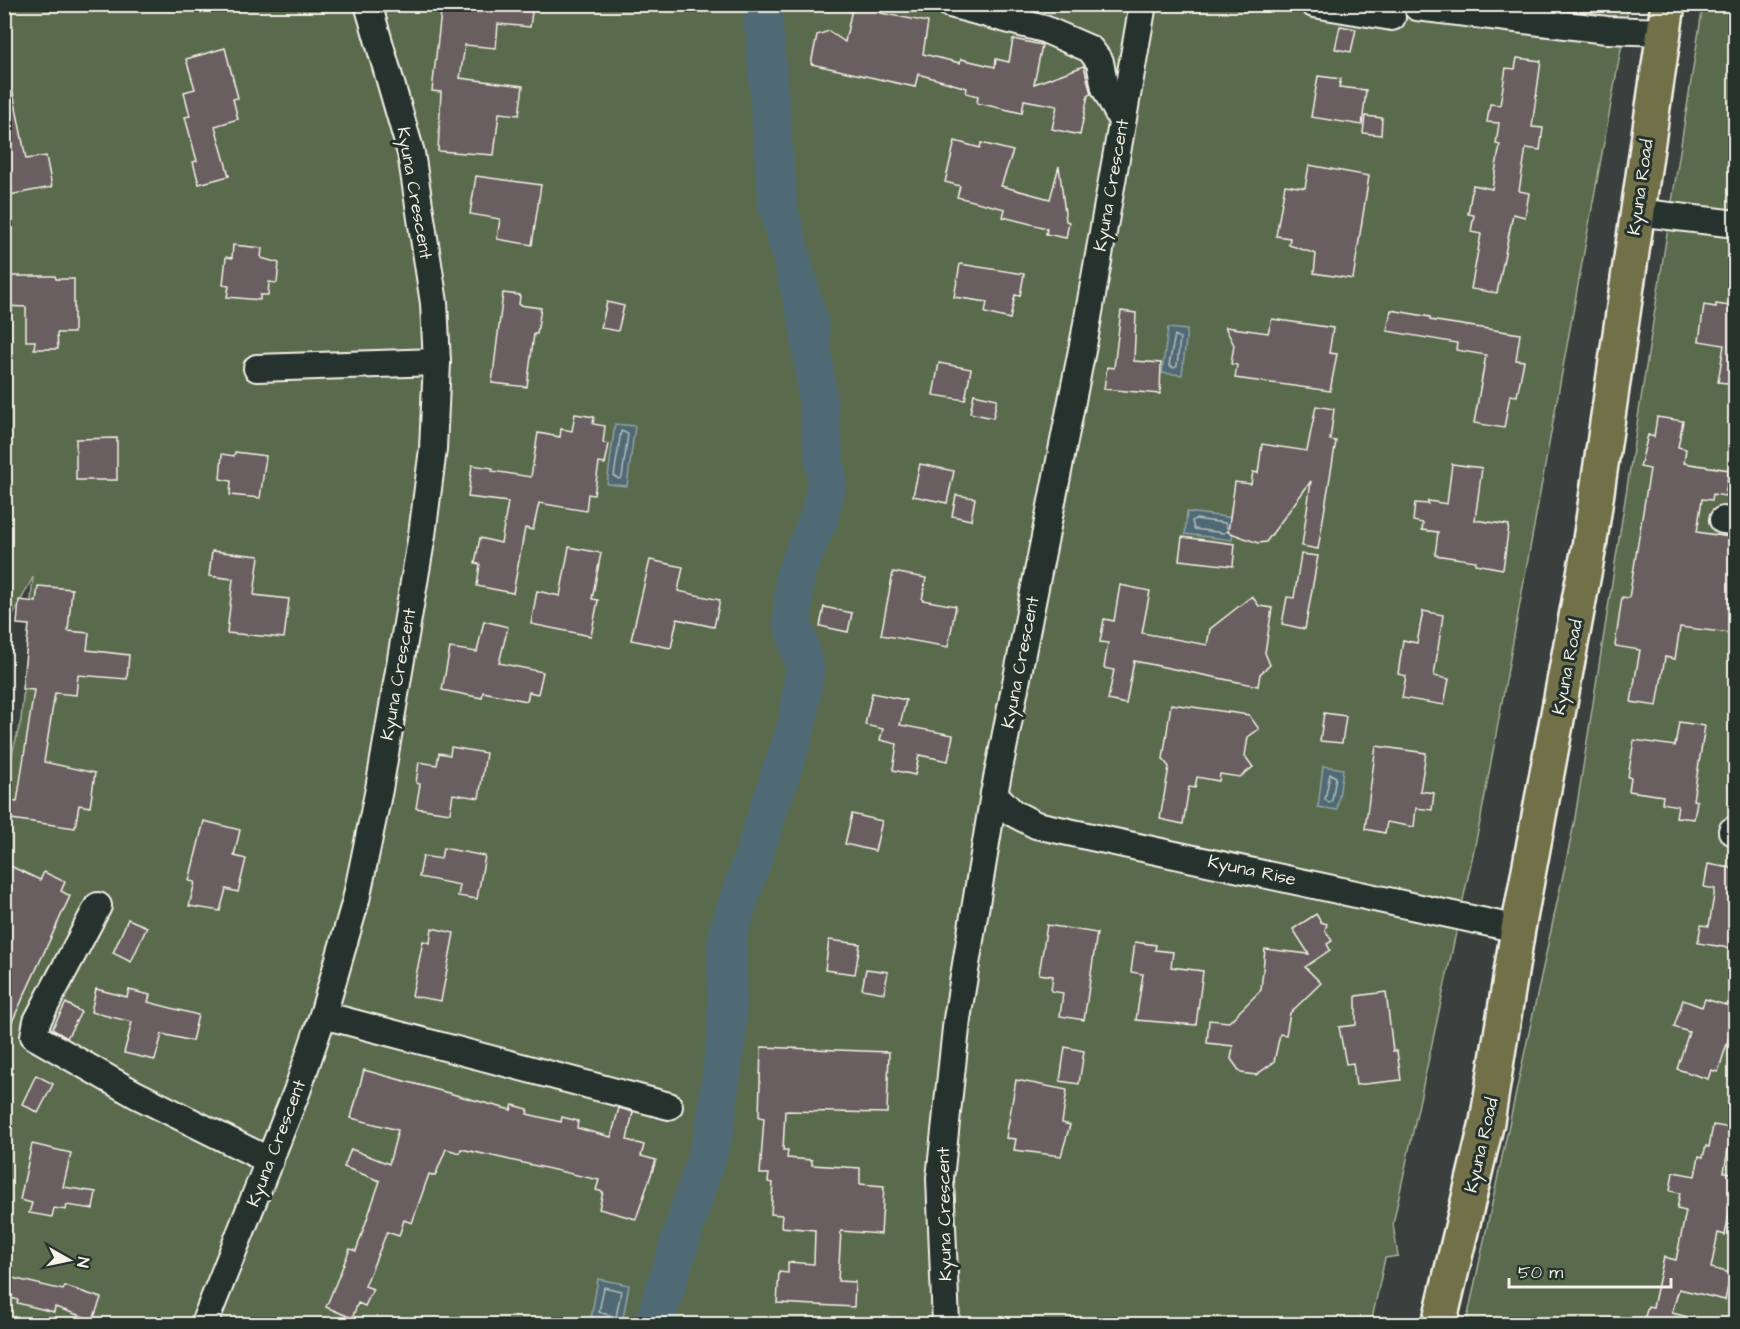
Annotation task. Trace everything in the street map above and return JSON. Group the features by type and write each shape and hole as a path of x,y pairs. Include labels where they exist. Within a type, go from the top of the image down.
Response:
{"main road":[{"name":"Kyuna Road","path":"1439,1324 1488,1122 1518,929 1589,547 1665,18"}],"street":[{"name":"Kyuna Crescent","path":"204,1324 270,1161 323,1016 356,900 379,789 422,535 433,449 437,362 434,303 411,153 368,4"},
{"path":"950,4 1044,29 1090,49 1100,62 1105,88 1122,121"},
{"name":"Kyuna Crescent","path":"946,1324 940,1178 944,1118 957,1019 994,794 1085,335 1143,4"},
{"path":"1314,4 1392,17"},
{"path":"1417,7 1607,30 1665,18"},
{"path":"1636,212 1736,224"},
{"path":"257,368 437,362"},
{"name":"Kyuna Rise","path":"994,794 1013,813 1036,825 1518,929"},
{"path":"98,906 37,1021 34,1036 135,1094 270,1161"},
{"path":"323,1016 669,1106"}],"green space":[{"path":"5,5 1629,5 1481,817 1393,1224 1398,1256 1385,1258 1371,1324 5,1324 4,785 21,720 33,577 5,631"},
{"path":"1703,5 1735,5 1735,1324 1466,1324 1574,824"}],"water":[{"path":"1168,328 1187,330 1182,375 1162,373"},
{"path":"615,424 635,426 627,486 607,484"},
{"path":"1187,512 1234,518 1232,540 1185,534"},
{"path":"1323,766 1343,769 1337,810 1318,807"},
{"path":"598,1279 629,1285 622,1324 591,1318"}],"building":[{"path":"442,4 533,4 530,27 498,24 496,48 465,45 460,78 523,86 519,115 499,113 494,155 438,151 441,92 432,91"},
{"path":"853,4 882,4 880,13 928,22 923,54 960,63 961,59 995,67 996,59 1009,62 1013,39 1042,45 1034,84 1084,66 1091,94 1088,95 1080,135 1052,129 1057,106 1024,100 1022,113 977,103 978,96 966,93 967,88 918,74 915,87 811,64 817,35 829,31 845,42"},
{"path":"1340,26 1356,29 1351,52 1335,49"},
{"path":"225,48 238,98 233,99 238,119 215,126 229,176 199,184 193,162 197,161 185,117 190,116 184,92 195,89 186,59"},
{"path":"1517,58 1541,61 1532,127 1543,128 1540,150 1526,148 1519,191 1529,193 1525,217 1513,214 1497,293 1471,289 1481,234 1471,232 1474,215 1468,214 1473,185 1492,189 1500,145 1496,144 1499,123 1487,122 1490,104 1500,105 1506,68 1515,69"},
{"path":"1318,76 1341,79 1339,87 1366,90 1362,125 1311,117"},
{"path":"4,92 13,92 26,159 46,156 52,187 4,196"},
{"path":"1365,116 1382,118 1381,135 1363,133"},
{"path":"955,141 980,148 981,143 1013,151 1001,186 1050,199 1059,166 1066,221 1069,222 1066,238 1046,234 1047,228 1003,217 1005,209 957,197 960,186 945,182"},
{"path":"1309,165 1369,176 1353,279 1314,273 1316,254 1289,245 1290,238 1276,236 1285,185 1305,188"},
{"path":"476,176 541,185 532,245 497,239 500,219 470,214"},
{"path":"233,245 262,248 261,258 279,263 277,283 269,282 268,295 260,295 260,300 227,297 229,286 223,285 226,257 232,258"},
{"path":"960,264 1024,274 1020,296 1015,295 1010,319 985,313 987,302 954,297"},
{"path":"4,276 55,276 56,279 74,279 74,333 57,333 58,349 34,349 35,341 26,341 26,307 4,306"},
{"path":"503,293 520,295 519,305 541,308 537,334 534,334 527,387 492,383"},
{"path":"607,302 624,306 618,331 601,328"},
{"path":"1716,304 1736,307 1736,384 1718,382 1724,345 1699,341 1704,305 1716,307"},
{"path":"1391,310 1430,317 1430,320 1520,334 1516,360 1524,361 1517,396 1510,395 1504,428 1474,423 1486,355 1456,350 1457,343 1387,331"},
{"path":"1121,311 1136,313 1134,361 1161,363 1160,394 1104,389 1107,367 1114,368"},
{"path":"1272,319 1333,328 1329,353 1337,354 1330,391 1235,378 1237,365 1231,364 1234,345 1225,327 1268,333"},
{"path":"939,363 971,369 965,400 933,395"},
{"path":"974,394 997,399 993,418 970,413"},
{"path":"1316,406 1334,409 1330,440 1336,441 1318,549 1302,546 1311,481 1266,542 1258,543 1228,532 1235,482 1251,484 1253,472 1258,473 1262,444 1307,451"},
{"path":"575,414 594,417 593,424 605,426 603,443 609,444 605,464 599,463 594,495 588,494 586,511 539,503 533,530 525,528 513,593 477,586 480,564 475,563 480,538 501,543 508,502 468,497 472,465 493,468 492,471 531,477 538,433 560,437 561,429 572,431"},
{"path":"1657,417 1683,421 1678,447 1686,449 1684,463 1729,470 1725,496 1713,494 1712,500 1702,499 1697,532 1736,538 1734,624 1731,624 1730,633 1680,627 1675,659 1665,657 1657,706 1631,702 1640,650 1615,646 1622,597 1629,598 1650,469 1640,467 1648,435 1654,437"},
{"path":"117,438 117,480 76,480 76,439"},
{"path":"235,452 266,456 260,498 230,495 231,481 220,479 222,454 234,456"},
{"path":"920,464 954,471 947,503 913,496"},
{"path":"1452,464 1482,468 1475,520 1509,525 1503,569 1475,564 1476,561 1435,555 1438,532 1422,530 1423,523 1413,521 1415,503 1428,504 1428,501 1447,504"},
{"path":"956,495 975,498 971,520 952,516"},
{"path":"1182,537 1235,544 1233,566 1179,560"},
{"path":"569,547 601,553 592,599 598,600 591,636 531,624 537,591 560,596"},
{"path":"212,551 259,556 254,595 289,599 284,638 227,633 233,579 209,576"},
{"path":"1301,554 1318,556 1305,629 1282,624 1287,597 1294,598"},
{"path":"650,560 683,567 678,591 720,600 714,627 677,619 671,648 631,640"},
{"path":"893,572 926,578 922,600 956,606 948,647 881,635"},
{"path":"1120,585 1150,591 1142,633 1207,645 1210,629 1252,596 1259,606 1272,608 1265,653 1270,665 1260,674 1258,686 1134,661 1126,704 1108,700 1114,670 1104,668 1108,643 1100,642 1104,619 1114,621"},
{"path":"38,586 72,589 68,631 89,633 87,650 129,655 127,679 78,675 76,695 55,693 44,762 95,773 90,807 79,805 75,828 4,818 4,800 17,802 34,690 22,689 29,625 17,624 19,600 36,602"},
{"path":"824,607 852,613 848,632 820,626"},
{"path":"1423,611 1443,615 1434,676 1449,679 1444,705 1402,698 1406,676 1398,674 1403,640 1417,643"},
{"path":"484,621 508,627 499,663 543,672 538,694 529,692 527,701 483,692 482,698 442,690 450,648 477,652"},
{"path":"872,693 906,700 900,725 953,735 948,761 919,755 915,775 893,770 897,744 880,740 883,729 865,725"},
{"path":"1171,704 1249,715 1259,729 1248,737 1245,756 1253,767 1240,777 1220,774 1219,781 1197,777 1195,788 1189,787 1183,824 1160,819 1169,767 1163,759"},
{"path":"1324,713 1346,716 1342,743 1320,741"},
{"path":"1679,722 1705,726 1693,800 1697,801 1694,819 1676,817 1678,806 1662,803 1663,796 1629,791 1631,778 1628,777 1634,740 1675,746"},
{"path":"1376,746 1426,753 1420,791 1434,793 1432,810 1416,808 1414,827 1387,822 1385,833 1365,829"},
{"path":"451,747 486,753 479,798 453,794 450,813 416,808 420,784 416,783 419,762 437,765 439,753 450,755"},
{"path":"852,814 882,821 875,851 845,844"},
{"path":"204,821 240,830 234,856 246,859 238,892 226,889 220,911 189,906 195,882 189,881"},
{"path":"443,848 485,856 477,899 458,896 460,885 419,877 423,856 441,859"},
{"path":"4,863 40,880 44,872 65,882 61,891 70,896 5,1037"},
{"path":"1708,864 1736,869 1736,949 1698,943 1701,925 1709,926 1715,889 1704,887"},
{"path":"1316,914 1321,922 1327,924 1325,930 1332,941 1327,944 1330,950 1305,967 1321,983 1290,1013 1286,1035 1280,1034 1274,1062 1256,1075 1241,1073 1231,1059 1233,1046 1207,1043 1209,1020 1229,1022 1261,990 1265,949 1309,954 1293,929"},
{"path":"128,919 147,927 131,962 113,953"},
{"path":"1047,925 1097,933 1084,1020 1060,1016 1063,993 1051,991 1053,976 1039,974"},
{"path":"432,928 454,933 441,1001 412,996 423,941 430,943"},
{"path":"829,940 860,944 855,974 825,970"},
{"path":"1135,942 1156,945 1155,950 1173,952 1171,967 1203,971 1196,1025 1136,1020 1143,974 1131,972"},
{"path":"866,969 888,972 884,993 862,989"},
{"path":"96,989 127,997 129,990 150,995 148,1002 198,1015 192,1041 162,1034 155,1060 124,1053 132,1022 91,1012"},
{"path":"1386,992 1393,1051 1397,1051 1401,1080 1356,1085 1353,1063 1346,1064 1339,1027 1356,1025 1356,996"},
{"path":"1705,999 1736,1008 1736,1036 1730,1034 1718,1072 1711,1070 1708,1079 1677,1069 1689,1032 1674,1027 1683,1000 1702,1007"},
{"path":"66,1003 81,1012 67,1038 52,1029"},
{"path":"761,1047 889,1052 887,1113 785,1111 783,1150 788,1150 787,1158 812,1160 812,1165 860,1168 860,1184 884,1186 881,1234 841,1231 838,1281 855,1282 854,1307 777,1303 779,1272 788,1273 788,1262 814,1264 815,1230 781,1227 782,1215 771,1214 773,1183 768,1182 769,1174 760,1174 764,1118 759,1117"},
{"path":"1065,1047 1084,1051 1079,1084 1060,1081"},
{"path":"364,1070 511,1110 513,1105 528,1109 527,1114 561,1122 562,1117 578,1121 577,1128 611,1137 619,1108 633,1112 627,1140 644,1145 641,1156 656,1160 636,1219 599,1209 603,1192 596,1190 599,1180 461,1149 460,1153 446,1149 435,1176 429,1174 412,1223 404,1220 399,1236 387,1232 365,1286 373,1289 365,1306 358,1303 352,1318 326,1307 350,1249 356,1251 380,1181 344,1167 351,1149 389,1164 398,1130 351,1118"},
{"path":"36,1075 53,1084 38,1113 22,1104"},
{"path":"1016,1080 1067,1090 1062,1123 1070,1125 1061,1156 1014,1150 1016,1139 1006,1138"},
{"path":"1713,1125 1732,1128 1724,1172 1736,1174 1736,1210 1730,1209 1725,1235 1718,1233 1711,1268 1731,1273 1725,1300 1679,1289 1672,1313 1696,1319 1695,1324 1643,1324 1648,1306 1653,1307 1664,1257 1676,1260 1686,1211 1677,1209 1680,1193 1670,1191 1673,1172 1695,1176 1699,1156 1703,1157 1706,1146 1709,1147"},
{"path":"32,1144 71,1153 63,1187 96,1192 93,1209 67,1205 66,1210 54,1208 52,1217 29,1213 32,1203 20,1200"},
{"path":"4,1276 63,1290 65,1286 101,1298 93,1320 55,1307 54,1312 17,1303 18,1300 4,1296"}],"waterway":[{"path":"654,1324 714,1133 727,1029 727,936 797,724 805,668 792,620 795,574 819,518 827,483 809,324 778,207 762,4"}]}
